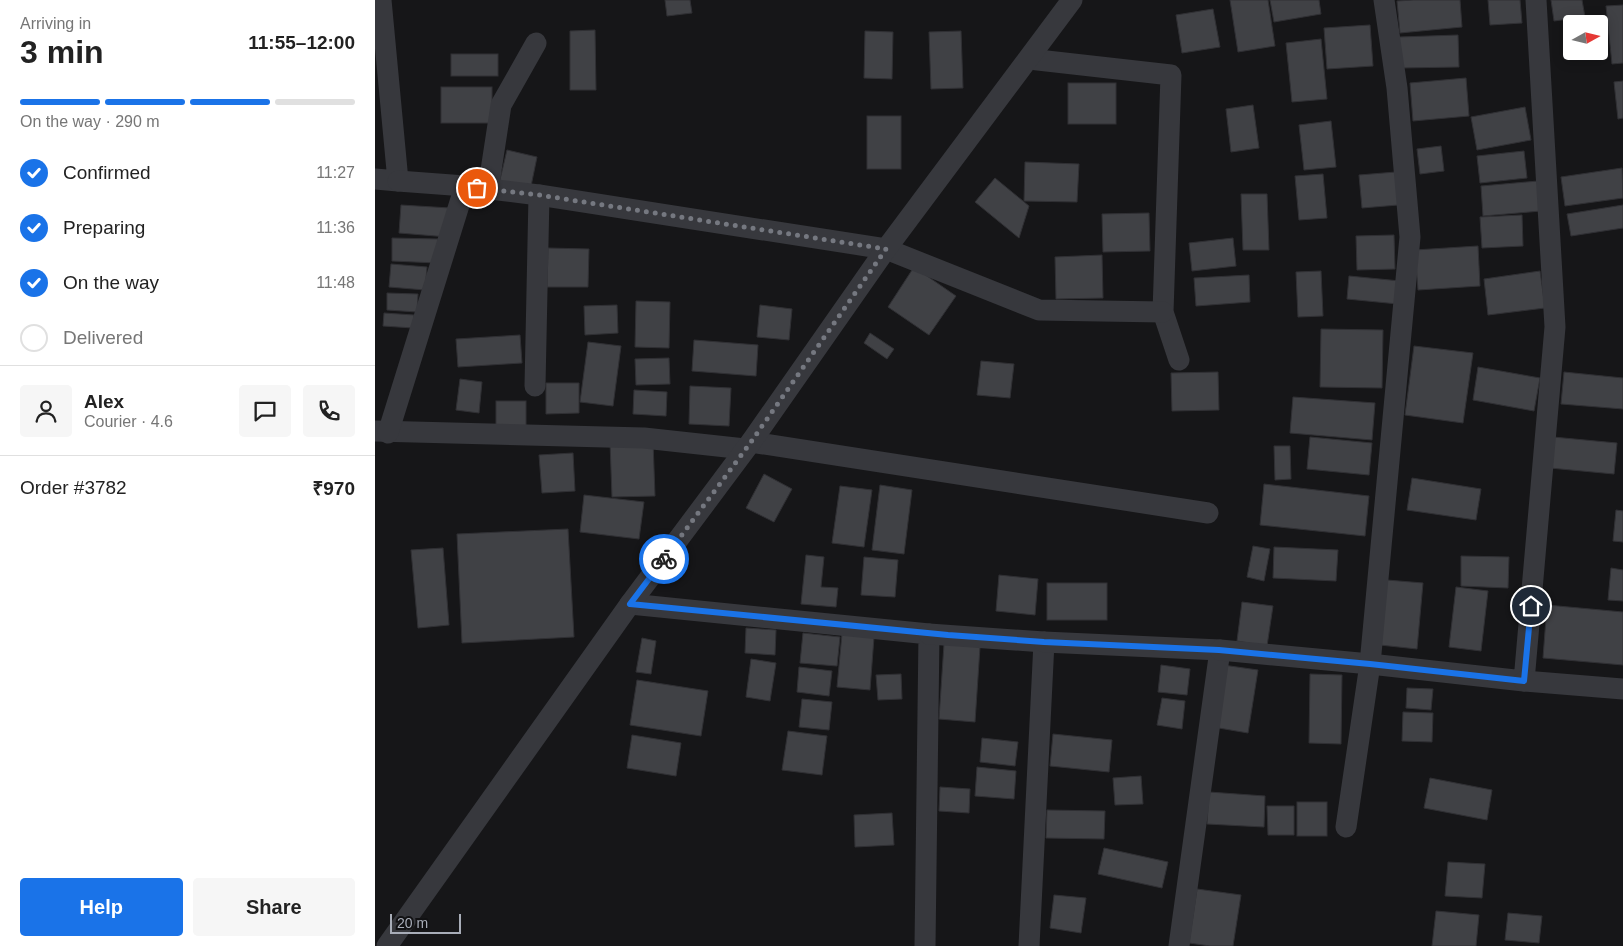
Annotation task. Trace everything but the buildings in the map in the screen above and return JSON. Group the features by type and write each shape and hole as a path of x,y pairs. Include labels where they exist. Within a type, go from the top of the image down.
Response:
{"street":[{"path":"381,0 380,50 398,180"},
{"path":"387,946 630,604 748,445 886,249 1072,0"},
{"path":"1346,827 1370,664 1410,237 1397,88 1384,0"},
{"path":"1524,681 1555,327 1536,0"},
{"path":"488,190 501,105 536,42"},
{"path":"1029,59 1171,75 1163,312 1179,360"},
{"path":"375,179 465,186 539,195 886,249 1039,310 1163,312"},
{"path":"465,186 382,432 645,438 748,445 1208,513"},
{"path":"535,386 539,195"},
{"path":"630,604 929,634 1044,642 1219,650 1524,681 1623,689"},
{"path":"925,946 929,634"},
{"path":"1029,946 1044,642"},
{"path":"1179,946 1219,650"}],"way so far":[{"path":"477,188 539,195 886,249 751,442 664,559"}],"route":[{"path":"664,559 630,604 948,635 1044,642 1219,650 1524,681 1531,606"}]}
